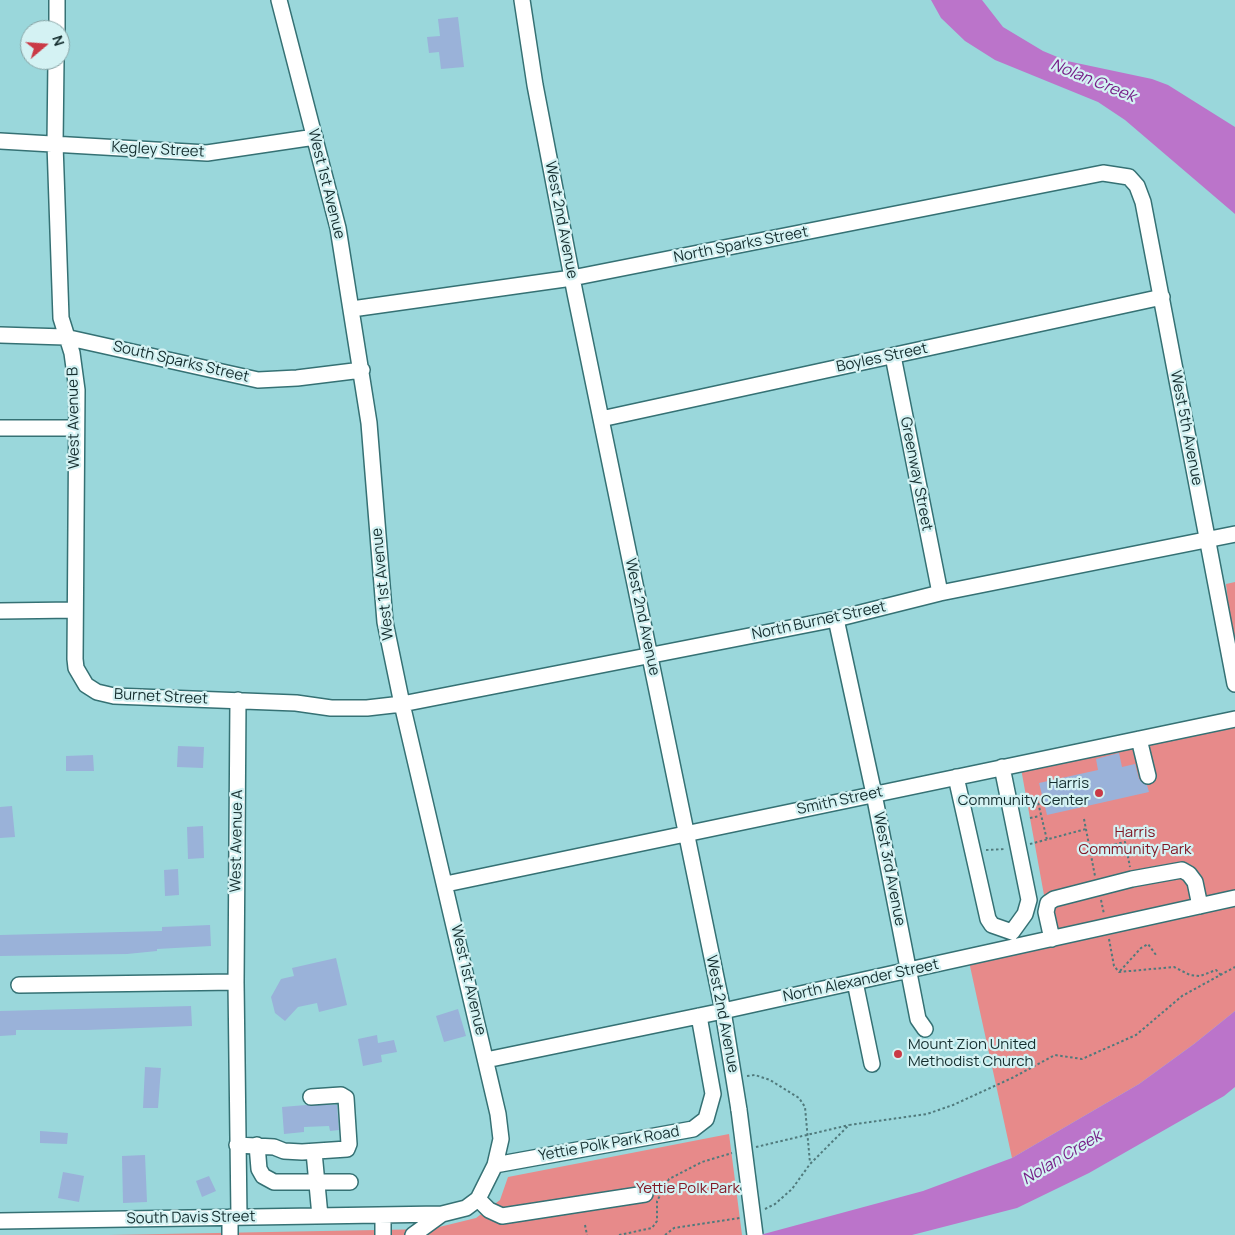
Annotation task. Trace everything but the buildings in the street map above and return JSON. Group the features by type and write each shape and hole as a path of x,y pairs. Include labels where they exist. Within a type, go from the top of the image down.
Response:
{"street":[{"path":"57,0 57,20"},
{"name":"West 1st Avenue","path":"279,0 338,228 352,309 369,424 385,622 402,704 446,884 498,1114 500,1139 495,1165 478,1200"},
{"name":"West 2nd Avenue","path":"522,0 535,85 572,278 723,1012 739,1110 755,1235"},
{"name":"West Avenue B","path":"56,70 55,144 60,318 72,353 76,376 75,659 76,668 86,685"},
{"name":"Kegley Street","path":"0,141 207,153 314,137"},
{"name":"North Sparks Street","path":"352,309 572,278 1103,173 1128,177"},
{"name":"West 5th Avenue","path":"1128,177 1137,186 1143,202 1235,684"},
{"name":"Boyles Street","path":"601,419 1162,297"},
{"name":"South Sparks Street","path":"0,335 66,337 105,344 239,378 258,380 297,378 362,370"},
{"name":"Greenway Street","path":"893,356 940,593"},
{"path":"0,428 76,428"},
{"name":"North Burnet Street","path":"402,704 836,619 940,593 1235,534"},
{"path":"0,611 75,610"},
{"name":"West 3rd Avenue","path":"836,619 874,794 918,1018 925,1029"},
{"name":"Burnet Street","path":"86,685 97,692 114,696 296,703 331,708 367,708 402,704"},
{"name":"West Avenue A","path":"230,1235 234,1217 238,1145 236,982 238,700"},
{"name":"Smith Street","path":"446,884 1235,719"},
{"path":"1138,739 1148,776"},
{"path":"956,777 988,920 992,925 1013,939 1025,914 1029,900 1002,767"},
{"path":"1052,939 1046,912 1048,903 1054,899 1132,879 1182,870 1189,874 1195,882 1200,906"},
{"name":"North Alexander Street","path":"486,1060 723,1012 909,970 1013,939 1052,939 1235,898"},
{"path":"18,985 236,982"},
{"path":"855,982 872,1064"},
{"name":"Yettie Polk Park Road","path":"495,1165 693,1129 706,1119 713,1094 698,1016"},
{"path":"238,1145 284,1151 314,1152 347,1149 350,1144 348,1103 346,1098 341,1095 311,1097"},
{"path":"257,1146 259,1169 263,1176 274,1182 350,1182"},
{"path":"314,1152 320,1216"},
{"path":"413,1235 442,1214 466,1208 478,1200 489,1210 502,1216 644,1194"},
{"name":"South Davis Street","path":"0,1221 442,1214"},
{"path":"383,1216 383,1235"}],"path":[{"path":"1037,798 1040,816 1048,840"},
{"path":"1030,818 1040,816"},
{"path":"1090,850 1125,842 1132,879"},
{"path":"1120,972 1130,959 1148,944 1156,955"},
{"path":"753,1148 849,1125 927,1114 953,1105 1012,1078 1055,1054 1082,1060 1136,1036 1182,996 1235,967"},
{"path":"734,1077 755,1075 788,1089 805,1107 810,1164"},
{"path":"759,1212 775,1204 792,1189 810,1164 849,1125"},
{"path":"619,1235 652,1228 657,1221 658,1202 669,1180 702,1162 734,1152"},
{"path":"665,1235 674,1228 742,1217"},
{"path":"585,1225 587,1235"}],"green space":[{"path":"1235,582 1235,661 1226,584"},
{"name":"Harris Community Park","path":"1235,719 1235,1011 1139,1084 1012,1158 968,957 1052,939 1020,763"},
{"name":"Yettie Polk Park","path":"729,1134 742,1235 108,1235 431,1229 476,1218 500,1200 508,1177"}],"water":[{"name":"Nolan Creek","path":"931,0 982,0 1003,27 1043,51 1067,61 1152,79 1168,85 1235,127 1235,214 1125,120 1098,102 995,60 965,41 941,18"},
{"name":"Nolan Creek","path":"1235,1011 1235,1087 1224,1096 1089,1173 1017,1208 912,1235 760,1235 923,1191 1012,1158 1139,1084"}],"place":[{"name":"Harris Community Center","path":"1099,793"},
{"name":"Mount Zion United Methodist Church","path":"898,1054"}]}
